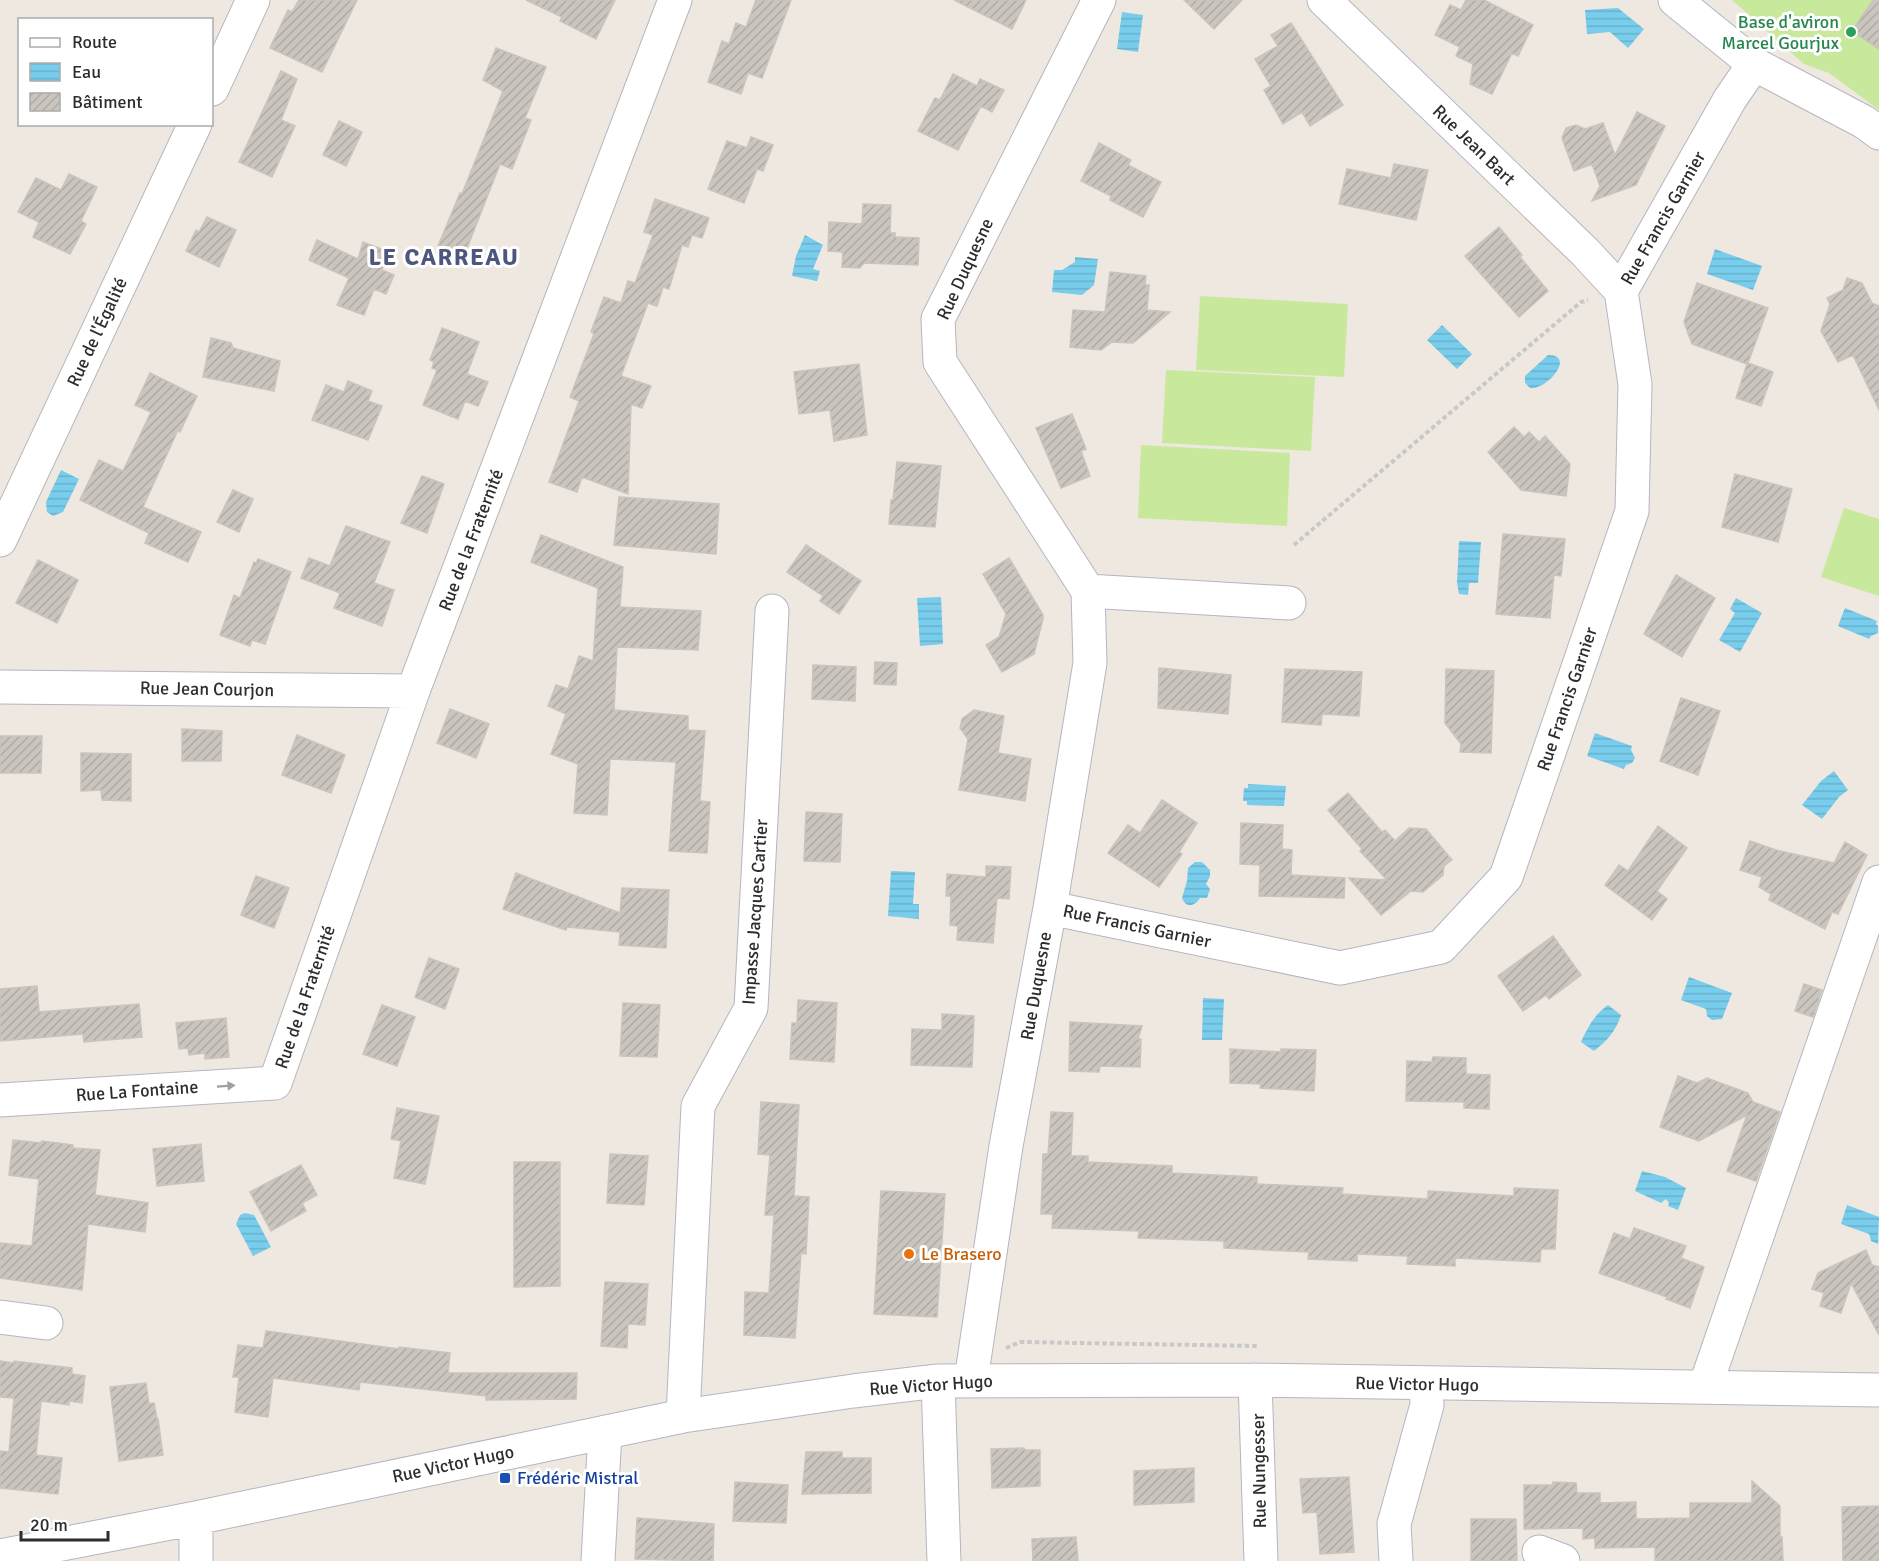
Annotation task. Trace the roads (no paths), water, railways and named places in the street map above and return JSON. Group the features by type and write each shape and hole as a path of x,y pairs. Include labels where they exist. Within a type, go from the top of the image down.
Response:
{"street":[{"path":"213,86 253,0"},
{"name":"Rue de la Fraternité","path":"275,1083 413,692 675,0"},
{"name":"Rue Duquesne","path":"971,1380 1006,1146 1050,908 1090,663 1088,591 940,362 938,319 1099,0"},
{"name":"Rue Jean Bart","path":"1324,0 1585,252 1621,291"},
{"path":"1675,0 1754,64 1879,132"},
{"name":"Rue Francis Garnier","path":"1050,908 1340,968 1442,947 1506,877 1632,511 1635,384 1621,291 1730,99 1754,64"},
{"name":"Rue de l'Égalité","path":"0,540 194,126"},
{"path":"1088,591 1289,603"},
{"name":"Impasse Jacques Cartier","path":"683,1416 698,1106 752,1008 772,611"},
{"name":"Rue Jean Courjon","path":"0,687 413,692"},
{"path":"1705,1387 1879,882"},
{"name":"Rue La Fontaine","path":"0,1100 275,1083"},
{"path":"0,1317 46,1323"},
{"name":"Rue Victor Hugo","path":"0,1556 196,1518 683,1416 938,1381 1255,1380 1879,1390"},
{"name":"Rue Nungesser","path":"1255,1380 1261,1561"},
{"path":"938,1381 944,1561"},
{"path":"1396,1561 1394,1524 1427,1405 1426,1384"},
{"path":"598,1561 605,1432"},
{"path":"196,1518 196,1561"}],"water":[{"path":"1618,8 1644,29 1628,48 1610,32 1587,34 1585,10"},
{"path":"1122,12 1143,15 1138,52 1117,49"},
{"path":"805,235 823,245 813,269 820,271 817,281 792,276 796,256"},
{"path":"1715,249 1762,266 1753,290 1707,274"},
{"path":"1075,257 1098,259 1094,285 1082,295 1052,292 1054,270 1062,270 1075,262"},
{"path":"1442,325 1472,354 1457,369 1427,340"},
{"path":"1548,355 1560,361 1556,373 1544,384 1530,388 1525,383 1525,376"},
{"path":"61,470 79,479 63,512 53,516 47,512 46,502"},
{"path":"1459,541 1481,542 1478,583 1469,583 1468,595 1459,594 1457,583"},
{"path":"941,597 943,644 920,646 917,598"},
{"path":"1736,598 1762,613 1740,652 1719,640 1735,613 1730,609"},
{"path":"1845,608 1877,621 1878,633 1869,639 1838,626"},
{"path":"1595,733 1632,746 1631,750 1635,758 1632,763 1626,765 1624,769 1587,756"},
{"path":"1834,771 1848,790 1839,797 1822,819 1802,805 1821,781"},
{"path":"1248,784 1286,786 1284,806 1247,805 1247,801 1243,801 1244,788 1248,788"},
{"path":"1195,862 1202,862 1210,870 1206,884 1210,889 1207,898 1200,898 1196,903 1188,905 1182,898 1188,868"},
{"path":"891,871 915,872 913,904 919,904 919,919 888,916"},
{"path":"1689,977 1732,993 1722,1019 1712,1020 1707,1016 1706,1009 1681,1000"},
{"path":"1203,998 1224,999 1222,1040 1202,1040"},
{"path":"1608,1005 1621,1015 1610,1035 1594,1051 1581,1042 1592,1022"},
{"path":"1642,1171 1665,1177 1686,1188 1678,1210 1668,1206 1666,1199 1661,1203 1635,1191"},
{"path":"1847,1205 1879,1217 1878,1244 1871,1241 1869,1234 1841,1224"},
{"path":"245,1213 254,1215 271,1247 253,1256 236,1224 240,1215"}],"place":[{"name":"Base d'aviron Marcel Gourjux","path":"1851,32"},
{"name":"Le Brasero","path":"909,1254"},
{"name":"Frédéric Mistral","path":"505,1478"}],"district":[{"name":"LE CARREAU","path":"444,257"}]}
